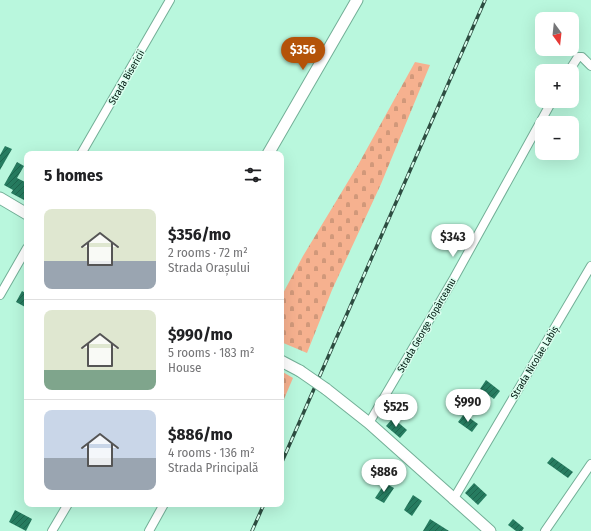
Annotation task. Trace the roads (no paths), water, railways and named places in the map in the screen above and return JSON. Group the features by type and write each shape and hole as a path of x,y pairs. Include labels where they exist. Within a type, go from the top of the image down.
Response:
{"main road":[{"path":"270,151 357,0"},
{"path":"0,198 24,212"},
{"path":"284,363 326,389 369,423 453,500 490,531"}],"street":[{"name":"Strada Bisericii","path":"83,151 170,0"},
{"path":"574,64 578,57 582,58 591,66"},
{"name":"Strada George Topârceanu","path":"369,423 454,278 548,108"},
{"path":"0,295 24,253"},
{"name":"Strada Nicolae Labiș","path":"453,500 591,266"},
{"path":"545,531 591,464"},
{"path":"52,531 66,507"},
{"path":"149,531 162,507"}],"railway":[{"path":"284,457 485,0"},
{"path":"252,531 263,507"}]}
